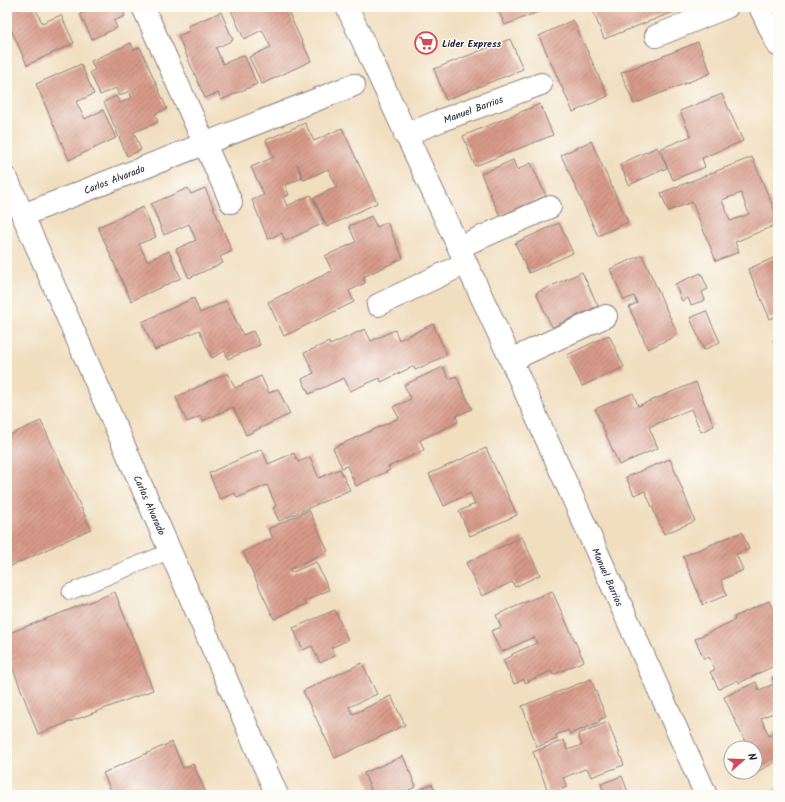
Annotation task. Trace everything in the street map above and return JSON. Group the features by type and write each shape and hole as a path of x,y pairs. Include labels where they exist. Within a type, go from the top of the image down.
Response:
{"street":[{"path":"143,7 231,202"},
{"name":"Manuel Barrios","path":"347,7 405,135 463,255 511,360 706,795"},
{"path":"656,36 727,7"},
{"path":"760,7 778,45"},
{"name":"Manuel Barrios","path":"405,135 542,84"},
{"name":"Carlos Alvarado","path":"23,215 354,85"},
{"name":"Carlos Alvarado","path":"7,180 277,795"},
{"path":"378,305 463,255 550,207"},
{"path":"511,360 606,316"}],"lane":[{"path":"70,592 170,551"}],"building":[{"path":"7,7 35,7 42,23 61,15 74,43 27,65 7,20"},
{"path":"80,7 121,7 125,16 114,21 117,28 92,39 80,14 83,13"},
{"path":"286,7 311,61 262,84 249,57 271,47 262,30 244,39 230,8"},
{"path":"497,7 544,7 545,9 505,25"},
{"path":"680,7 681,9 604,39 592,8"},
{"path":"221,12 233,40 216,48 223,64 244,55 257,84 221,100 218,93 205,98 178,36 190,31 188,26"},
{"path":"573,20 608,96 573,112 539,36"},
{"path":"510,39 523,69 446,100 434,69"},
{"path":"698,42 711,73 634,104 621,73"},
{"path":"131,43 134,50 140,47 167,109 155,114 158,122 134,132 141,150 127,156 104,102 116,96 120,103 132,98 129,91 119,96 116,88 100,95 90,72 95,70 91,61"},
{"path":"81,64 94,94 76,102 85,119 103,110 116,138 69,160 36,84"},
{"path":"722,94 743,141 702,158 705,167 673,180 660,149 691,136 680,111"},
{"path":"540,104 553,135 475,166 463,136"},
{"path":"305,123 314,141 342,128 377,203 327,227 314,198 337,187 328,169 304,180 297,164 302,178 285,185 289,195 283,197 287,206 311,195 324,223 285,241 282,233 268,239 252,200 264,195 251,167 274,157 266,140"},
{"path":"591,141 628,222 598,236 561,155"},
{"path":"657,147 667,168 629,185 620,164"},
{"path":"752,157 778,219 778,224 735,242 739,252 716,261 692,202 668,211 661,193","holes":["741,193 749,214 730,221 722,200"]},
{"path":"513,160 517,170 531,163 546,196 500,216 481,174"},
{"path":"188,188 191,194 205,188 232,251 220,257 223,263 189,278 176,249 196,240 189,224 164,235 151,204"},
{"path":"143,207 156,237 139,244 147,261 169,251 181,278 131,301 98,227"},
{"path":"371,216 377,227 387,222 403,258 363,277 365,283 349,291 354,302 284,336 268,302 332,271 325,256 356,242 349,226"},
{"path":"559,223 573,253 529,273 515,243"},
{"path":"642,255 678,335 648,349 629,307 637,303 634,296 624,300 610,269"},
{"path":"778,256 778,315 770,319 748,269"},
{"path":"582,272 598,306 552,327 536,293"},
{"path":"701,273 708,289 702,292 705,300 691,305 688,298 682,301 675,284"},
{"path":"194,298 200,313 226,301 243,335 253,331 260,345 228,359 225,351 212,358 199,330 155,350 142,322"},
{"path":"706,311 720,342 704,350 690,318"},
{"path":"433,324 447,355 415,370 414,366 381,382 380,378 350,391 344,378 309,394 302,379 314,373 304,353 329,342 330,345 365,329 371,341 395,330 399,340"},
{"path":"609,335 624,367 582,386 567,355"},
{"path":"778,339 778,352 773,340"},
{"path":"443,367 449,379 456,376 472,409 456,416 458,422 420,440 424,450 388,467 390,470 356,486 347,466 342,468 333,448 399,418 393,407 411,399 404,385"},
{"path":"228,373 235,388 261,376 269,393 278,389 290,414 246,435 233,407 203,421 201,416 187,422 176,397"},
{"path":"696,382 714,426 701,432 691,409 649,427 658,448 619,465 595,409 633,393 638,406"},
{"path":"41,421 91,529 7,568 7,436"},
{"path":"486,448 517,515 470,536 459,511 475,504 470,493 444,506 429,474"},
{"path":"262,449 268,464 294,453 298,462 310,457 319,478 340,469 350,490 279,521 273,508 276,506 267,485 237,498 235,493 220,499 209,473"},
{"path":"670,459 695,521 664,534 645,491 634,495 626,477"},
{"path":"309,510 328,551 290,569 291,573 316,562 329,590 305,601 306,604 274,619 243,552 273,538 268,529"},
{"path":"742,532 749,549 736,554 743,570 721,580 727,595 703,605 683,556"},
{"path":"522,537 540,575 515,587 512,582 482,596 466,563"},
{"path":"552,591 584,661 553,675 551,671 525,683 524,679 514,684 503,660 512,656 512,654 537,643 534,637 501,652 491,631 501,627 496,615"},
{"path":"115,592 153,690 38,734 7,653 7,634"},
{"path":"769,601 778,621 778,664 739,683 738,680 719,689 710,672 715,669 709,657 704,659 695,639 735,620 734,617"},
{"path":"335,610 348,640 331,648 335,656 320,663 312,646 303,650 293,628"},
{"path":"362,663 377,694 349,707 353,714 391,696 405,725 335,758 303,691"},
{"path":"778,675 778,711 761,718 769,736 778,731 778,761 763,768 763,740 744,740 724,697 756,682 759,690 774,684 772,677"},
{"path":"591,679 606,717 599,720 600,722 570,734 568,730 556,735 557,739 537,747 522,706"},
{"path":"608,722 624,765 591,777 587,768 563,778 567,787 549,794 533,752 564,740 567,750 582,745 578,734"},
{"path":"172,742 183,768 193,764 207,795 113,795 103,773"},
{"path":"403,756 416,787 397,795 373,795 364,773"},
{"path":"622,776 629,795 605,795 601,784"},
{"path":"432,784 437,795 406,795"},
{"path":"778,788 778,795 766,795 766,794"}],"place":[{"name":"Lider Express","path":"426,43"}]}
